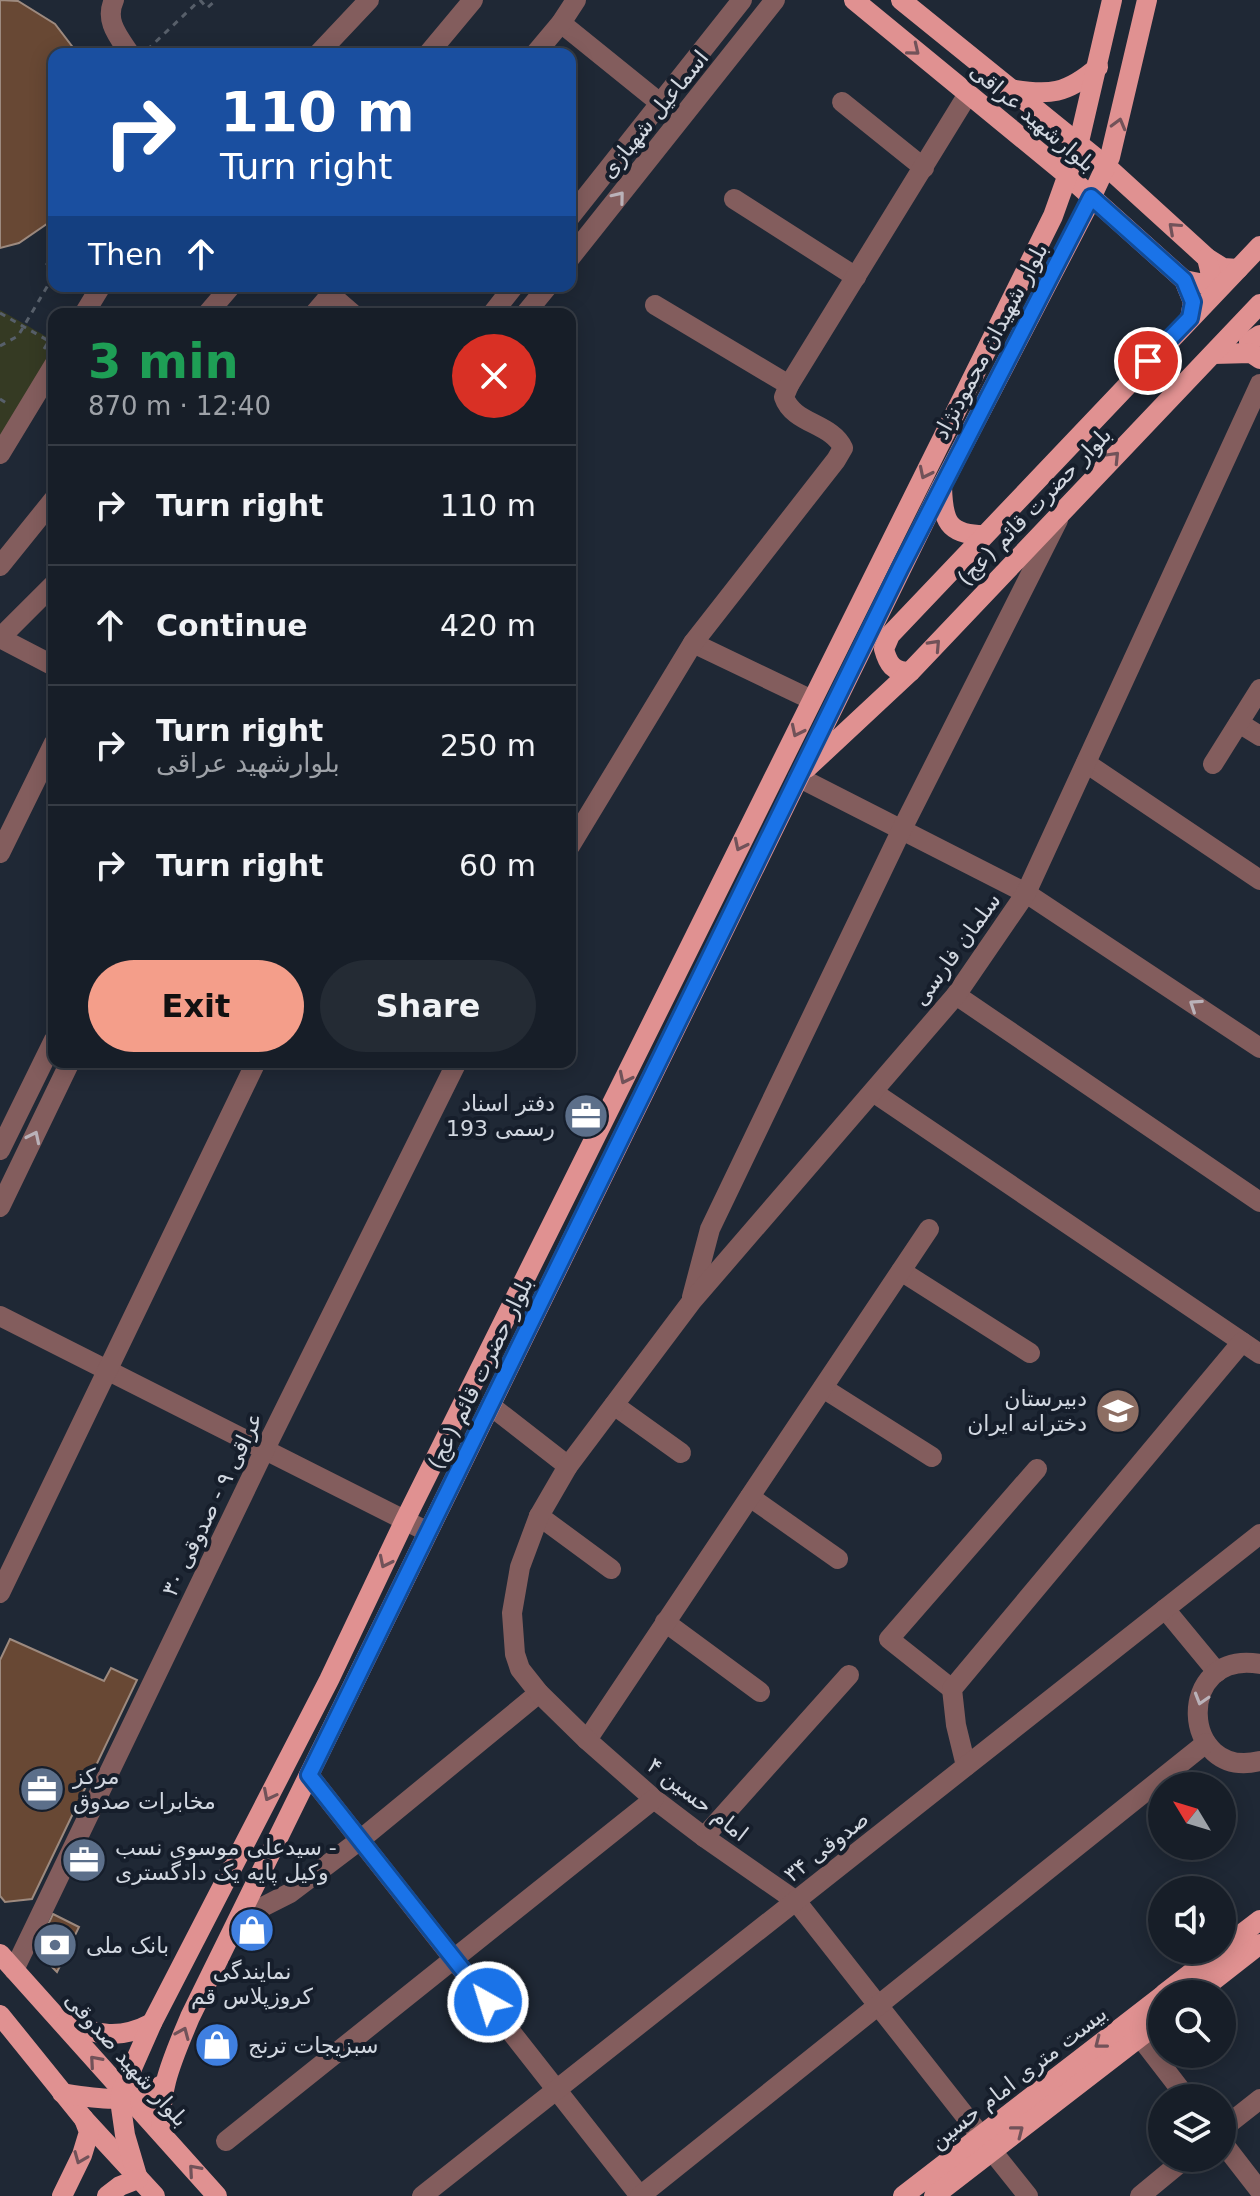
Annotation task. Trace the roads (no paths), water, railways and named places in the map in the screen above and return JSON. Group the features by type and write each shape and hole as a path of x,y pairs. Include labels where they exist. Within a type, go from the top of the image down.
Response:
{"main road":[{"name":"بلوارشهید عراقی","path":"854,0 1067,175 1184,280"},
{"name":"بلوار شهیدان محمودنژاد","path":"775,775 1053,216 1078,146 1112,0"},
{"name":"بلوار شهیدان محمودنژاد","path":"798,777 942,486 1106,166 1121,119 1147,0"},
{"name":"بلوارشهید عراقی","path":"915,4 1009,89 1106,166 1207,258 1223,268 1238,269"},
{"path":"1009,89 1033,93 1059,92 1078,84 1098,67"},
{"name":"بلوار حضرت قائم (عج)","path":"910,672 900,672 888,664 884,649 890,635 1260,246"},
{"path":"1184,280 1204,284 1211,275 1207,258"},
{"path":"1184,280 1193,302 1190,318"},
{"name":"بلوار حضرت قائم (عج)","path":"163,2135 161,2107 164,2084 190,2017 798,777 910,672 1260,304"},
{"path":"1213,354 1257,349"},
{"path":"942,486 942,508 953,528 963,534 984,535"},
{"name":"بلوار حضرت قائم (عج)","path":"124,2097 152,2023 329,1680 405,1520 775,775"},
{"name":"بیست متری امام حسین","path":"1236,1939 1260,1920"},
{"path":"1214,1980 1260,1944"},
{"name":"بلوار شهید صدوقی","path":"7,1962 124,2097 163,2135 217,2196"},
{"name":"بیست متری امام حسین","path":"1183,1980 1204,1964"},
{"name":"بیست متری امام حسین","path":"934,2196 986,2143 1148,2008"},
{"path":"0,2015 84,2119 155,2196"},
{"path":"61,2022 115,2035 134,2033 152,2023"},
{"name":"بیست متری امام حسین","path":"903,2196 986,2143 1148,2031"},
{"path":"62,2093 124,2097 146,2095 164,2084"},
{"path":"124,2097 125,2135 138,2179"},
{"path":"62,2196 82,2155 89,2132 84,2119"},
{"path":"107,2196 120,2186 138,2179"}],"street":[{"path":"114,0 110,9 112,25 126,48"},
{"path":"324,48 369,0"},
{"path":"433,48 473,0"},
{"path":"540,48 576,0"},
{"name":"اسماعیل شهبازی","path":"576,209 742,0"},
{"name":"اسماعیل شهبازی","path":"576,250 775,0"},
{"path":"561,23 660,103"},
{"path":"576,836 693,643 843,448 838,437 792,411 784,397 968,94"},
{"path":"842,102 924,168"},
{"path":"734,199 856,277"},
{"path":"212,308 226,292"},
{"path":"319,308 332,292"},
{"path":"336,292 348,308"},
{"path":"497,308 509,292"},
{"path":"530,308 543,292"},
{"path":"655,305 789,385"},
{"path":"0,454 48,375"},
{"name":"سلمان فارسی","path":"568,1466 692,1301 956,995 1026,893 1260,384"},
{"path":"0,566 48,506"},
{"path":"692,1301 710,1229 902,829 1063,510"},
{"path":"48,590 0,638 48,663"},
{"path":"693,643 812,700"},
{"path":"1213,764 1260,689"},
{"path":"1239,723 1260,736"},
{"path":"0,853 48,755"},
{"path":"1086,763 1260,880"},
{"path":"798,777 1026,893 1260,1048"},
{"path":"956,995 1260,1202"},
{"path":"0,1150 48,1052"},
{"path":"0,1207 67,1068"},
{"path":"0,1593 253,1068"},
{"name":"عراقی ۹ - صدوقی ۳۰","path":"7,1962 454,1068"},
{"path":"873,1092 1260,1354"},
{"path":"587,1740 929,1229"},
{"path":"901,1271 1030,1353"},
{"path":"0,1316 428,1532"},
{"path":"952,1689 1242,1342"},
{"path":"823,1388 932,1457"},
{"path":"614,1405 681,1453"},
{"path":"491,1406 568,1466"},
{"name":"امام حسین ۴","path":"568,1466 539,1516 520,1567 512,1613 512,1636 520,1669 539,1693 587,1740 654,1799 796,1901 1028,2196"},
{"path":"966,1766 956,1725 952,1689 889,1639 1037,1469"},
{"path":"750,1497 838,1559"},
{"path":"539,1516 611,1569"},
{"name":"صدوقی ۳۴","path":"422,2196 1260,1534"},
{"path":"1165,1609 1217,1672"},
{"path":"665,1622 760,1692"},
{"path":"1260,1664 1237,1663 1217,1672 1206,1683 1196,1713 1199,1729 1216,1753 1242,1763 1260,1761"},
{"path":"704,1837 849,1675"},
{"path":"239,1919 290,1893 360,1840 539,1693"},
{"path":"309,1775 640,2196 1206,1743"},
{"path":"226,2141 654,1799"},
{"path":"1140,2037 1176,2084"},
{"path":"1236,2118 1260,2099"},
{"path":"1236,2160 1260,2191"},
{"path":"1140,2196 1169,2172"}],"place":[{"name":"دفتر اسناد رسمی 193","path":"586,1116"},
{"name":"دبیرستان دخترانه ایران","path":"1118,1411"},
{"name":"مرکز مخابرات صدوق","path":"42,1789"},
{"name":"سیدعلی موسوی نسب - وکیل پایه یک دادگستری","path":"84,1860"},
{"name":"نمایندگی کروزپلاس قم","path":"252,1930"},
{"name":"بانک ملی","path":"55,1945"},
{"name":"سبزیجات ترنج","path":"217,2045"}]}
